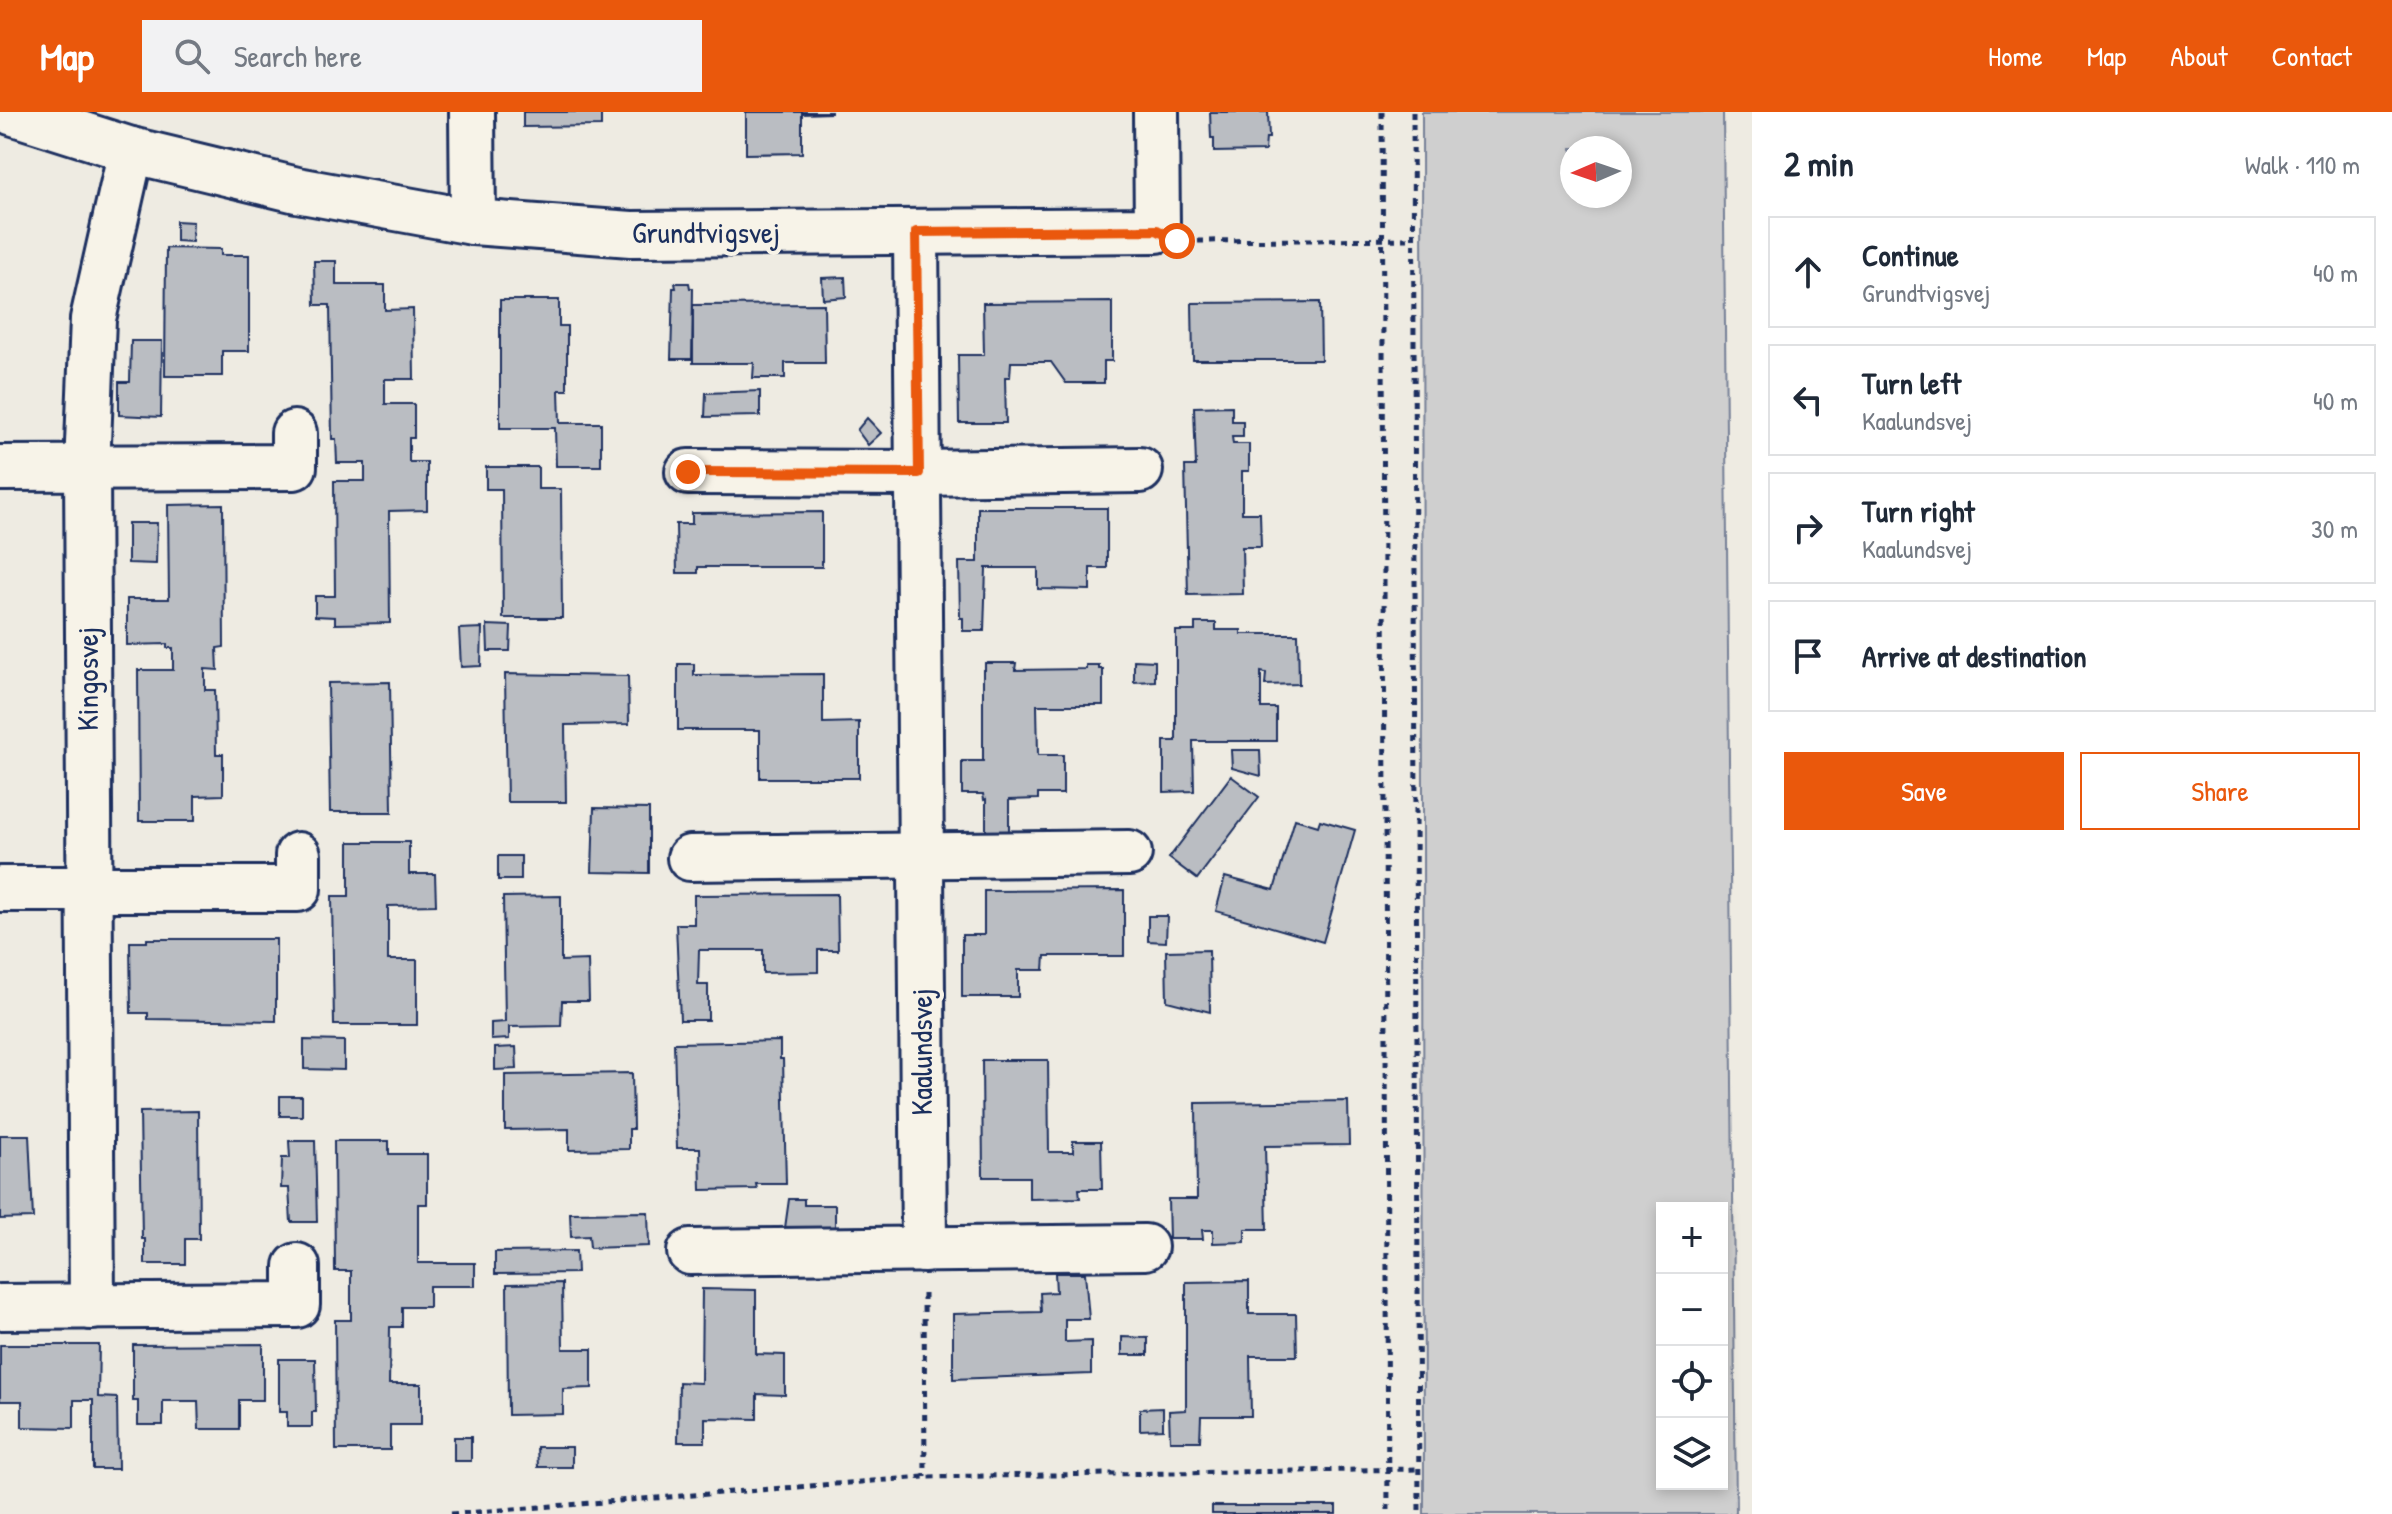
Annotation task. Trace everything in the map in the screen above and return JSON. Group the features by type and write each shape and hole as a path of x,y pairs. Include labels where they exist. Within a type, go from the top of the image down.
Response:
{"street":[{"name":"Grundtvigsvej","path":"11,112 131,150 297,190 473,222 631,234 1157,230"},
{"path":"472,112 473,222"},
{"path":"1156,112 1157,230"},
{"name":"Kingosvej","path":"92,1307 87,468 93,319 131,150"},
{"name":"Kaalundsvej","path":"916,232 924,1250"},
{"path":"0,468 294,467 294,433"},
{"path":"688,472 1140,470"},
{"path":"690,858 1129,853"},
{"path":"0,889 298,889 298,855"},
{"path":"690,1252 1145,1247"},
{"path":"0,1307 297,1305 297,1266"}],"path":[{"path":"1382,112 1388,1514"},
{"path":"1413,112 1419,1514"},
{"path":"1157,230 1177,241 1413,239"},
{"path":"924,1250 925,1477"},
{"path":"451,1514 925,1477 1419,1469"}],"shaded area":[{"path":"1422,112 1723,112 1736,1514 1424,1514"}],"building":[{"path":"523,112 601,112 601,126 523,127"},
{"path":"746,112 831,113 802,114 802,153 746,154"},
{"path":"1210,112 1268,112 1269,138 1266,138 1265,151 1214,152"},
{"path":"176,221 193,222 192,242 176,241"},
{"path":"166,248 221,249 221,255 249,255 249,351 222,351 222,376 165,376"},
{"path":"314,261 336,261 336,285 385,285 385,310 413,309 414,379 385,379 385,404 414,404 414,438 409,438 409,462 427,462 427,510 389,511 390,623 335,624 335,617 315,616 315,596 335,596 334,481 365,481 365,463 337,463 336,439 332,439 330,305 315,305"},
{"path":"845,277 846,297 823,299 822,278"},
{"path":"675,283 689,283 693,288 692,359 671,359"},
{"path":"500,300 559,300 559,326 567,326 567,390 559,390 560,423 601,423 601,466 556,466 555,428 500,428"},
{"path":"1112,302 1112,361 1104,361 1104,383 1066,383 1051,362 1011,362 1010,377 1005,377 1006,423 959,423 958,355 984,355 983,303"},
{"path":"1320,302 1321,360 1193,360 1192,303"},
{"path":"824,304 825,363 785,363 785,378 753,378 754,363 693,363 693,305"},
{"path":"131,341 162,341 161,417 119,415 119,382 130,382"},
{"path":"760,391 760,416 705,417 706,393"},
{"path":"1232,406 1232,421 1243,421 1243,437 1232,437 1233,444 1249,444 1249,471 1242,471 1242,513 1260,513 1261,547 1242,547 1243,594 1188,595 1185,466 1196,466 1194,407"},
{"path":"867,418 881,433 868,445 857,430"},
{"path":"486,467 538,467 538,489 561,489 562,618 503,618 502,489 486,489"},
{"path":"223,504 224,647 217,648 218,670 205,669 205,690 215,690 216,754 223,754 223,795 195,796 195,821 139,821 138,670 173,670 173,648 167,648 167,644 127,645 127,599 169,599 168,505"},
{"path":"978,508 1107,508 1107,568 1090,568 1090,590 1038,589 1038,568 986,568 984,631 963,631 959,562 978,562"},
{"path":"822,512 822,567 698,567 698,573 677,573 676,524 692,524 692,513"},
{"path":"128,523 157,523 156,564 128,563"},
{"path":"1195,623 1216,623 1216,630 1241,630 1241,634 1298,634 1299,684 1265,685 1266,673 1261,672 1261,708 1276,708 1276,741 1193,741 1194,791 1164,792 1164,741 1176,741 1176,631 1195,631"},
{"path":"487,625 511,626 510,651 488,651"},
{"path":"482,628 481,666 461,667 459,629"},
{"path":"1134,660 1155,661 1155,681 1134,682"},
{"path":"985,663 1016,663 1015,670 1086,669 1086,665 1099,665 1099,669 1103,669 1103,705 1037,705 1038,755 1063,755 1063,794 1038,794 1038,799 1009,800 1009,834 986,834 986,799 983,794 962,794 962,761 983,761"},
{"path":"678,664 694,664 694,675 823,674 823,723 859,722 859,778 760,778 760,730 678,730"},
{"path":"505,674 628,676 629,724 565,725 566,802 507,802"},
{"path":"390,682 392,812 330,812 328,683"},
{"path":"1231,750 1260,750 1261,776 1232,768"},
{"path":"1231,776 1259,797 1197,879 1169,858"},
{"path":"594,808 649,809 649,873 592,872"},
{"path":"1295,819 1318,826 1320,820 1355,830 1323,942 1216,911 1225,877 1274,890"},
{"path":"349,842 409,842 409,874 435,874 436,905 388,906 388,960 417,960 417,1025 334,1025 332,896 349,896"},
{"path":"498,856 521,856 521,880 498,880"},
{"path":"1124,890 1124,956 1045,956 1044,970 1018,970 1018,997 962,997 962,935 984,935 984,891"},
{"path":"837,894 838,950 818,950 818,972 763,973 763,950 699,950 698,985 708,985 708,1020 680,1020 676,924 694,924 694,895"},
{"path":"561,896 561,961 588,960 589,1001 562,1001 561,1026 509,1027 509,1039 491,1040 491,1023 505,1022 503,897"},
{"path":"1148,916 1167,916 1166,942 1148,941"},
{"path":"147,939 276,939 276,1021 148,1019 148,1013 131,1013 130,942 147,942"},
{"path":"1209,950 1210,1012 1167,1001 1166,951"},
{"path":"304,1040 344,1041 344,1070 304,1069"},
{"path":"780,1041 786,1184 756,1184 757,1189 701,1190 700,1148 677,1148 674,1043"},
{"path":"516,1047 517,1069 495,1070 495,1048"},
{"path":"982,1060 1048,1060 1049,1152 1073,1152 1073,1141 1101,1141 1102,1189 1079,1189 1080,1198 1029,1199 1029,1177 983,1177"},
{"path":"632,1073 633,1129 629,1129 629,1149 569,1150 569,1129 505,1130 505,1075"},
{"path":"280,1096 302,1096 302,1116 280,1116"},
{"path":"1348,1101 1349,1145 1265,1146 1267,1229 1245,1229 1245,1242 1213,1243 1213,1230 1202,1230 1203,1239 1169,1239 1168,1199 1197,1199 1196,1103"},
{"path":"198,1111 199,1239 185,1239 185,1264 145,1264 140,1112"},
{"path":"0,1135 29,1135 33,1218 0,1219"},
{"path":"289,1141 315,1141 317,1222 291,1222 289,1188 281,1188 282,1158 290,1158"},
{"path":"334,1141 389,1141 389,1154 427,1154 427,1204 418,1204 418,1263 475,1263 475,1286 429,1286 429,1307 402,1307 402,1327 390,1327 389,1384 421,1384 421,1425 390,1425 390,1450 336,1450 335,1320 351,1320 351,1271 335,1271"},
{"path":"789,1199 804,1199 804,1205 835,1205 835,1228 785,1228"},
{"path":"648,1212 649,1246 590,1248 589,1236 571,1237 570,1213"},
{"path":"576,1251 577,1273 495,1274 495,1252"},
{"path":"1055,1273 1085,1273 1089,1319 1065,1319 1065,1342 1091,1341 1091,1374 953,1379 953,1314 1041,1312 1040,1293 1056,1292"},
{"path":"1249,1281 1249,1314 1296,1314 1297,1356 1250,1356 1251,1416 1201,1416 1200,1441 1170,1441 1169,1411 1186,1410 1186,1282"},
{"path":"562,1283 563,1349 592,1349 592,1388 563,1389 563,1414 508,1415 507,1284"},
{"path":"702,1289 756,1290 756,1354 785,1355 785,1395 757,1394 757,1419 705,1418 705,1442 678,1442 679,1382 701,1383"},
{"path":"1122,1337 1148,1338 1148,1355 1122,1355"},
{"path":"263,1344 263,1400 239,1400 239,1429 199,1429 198,1401 163,1401 163,1425 138,1425 138,1401 133,1401 133,1345"},
{"path":"0,1345 99,1345 98,1397 117,1398 118,1469 93,1469 93,1400 74,1400 74,1428 22,1427 22,1401 0,1401"},
{"path":"279,1359 315,1359 316,1412 312,1412 312,1427 287,1427 287,1412 279,1412"},
{"path":"1163,1408 1163,1429 1140,1430 1140,1409"},
{"path":"454,1437 471,1437 471,1461 454,1461"},
{"path":"537,1447 572,1447 572,1467 538,1467"},
{"path":"1212,1506 1336,1506 1336,1514 1212,1514"}],"route":[{"path":"688,472 919,473 916,232 1157,230 1177,241"}]}
